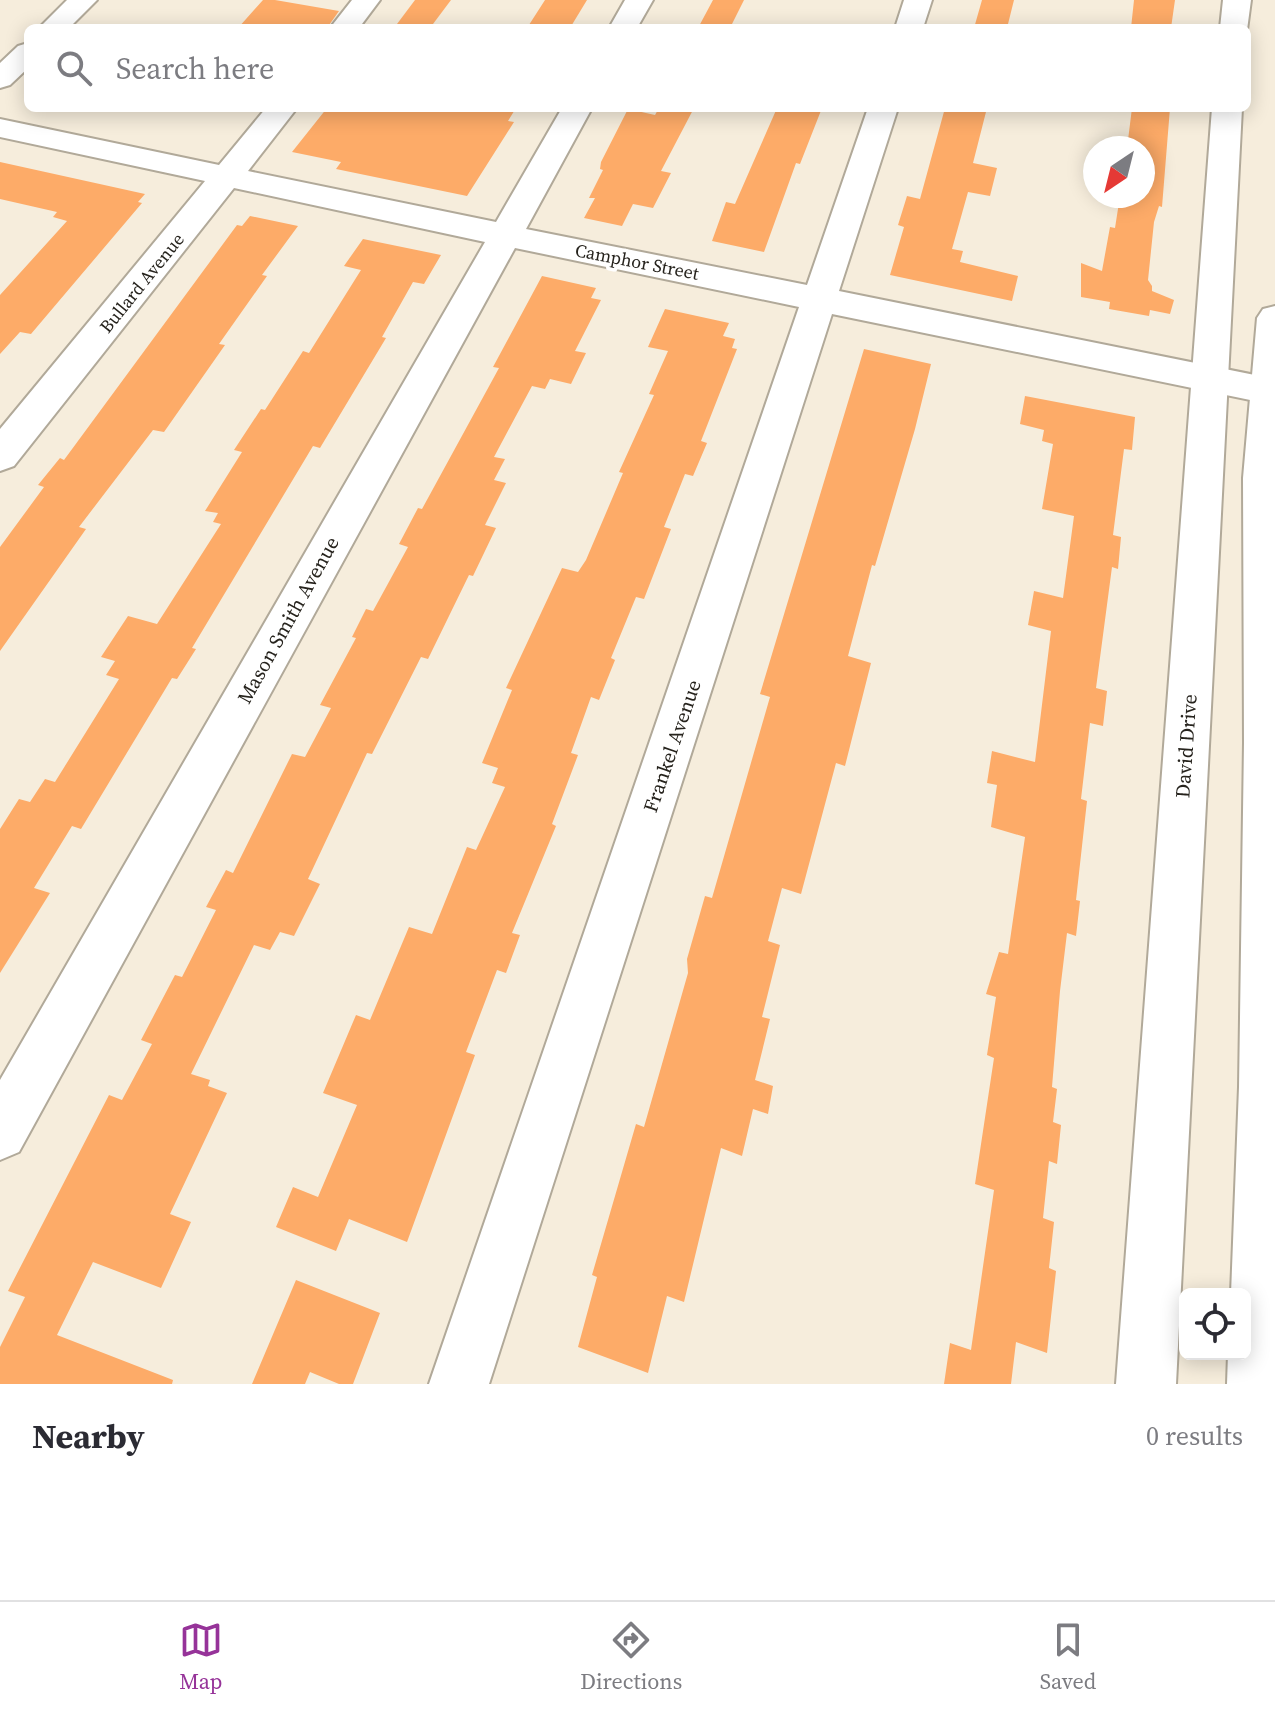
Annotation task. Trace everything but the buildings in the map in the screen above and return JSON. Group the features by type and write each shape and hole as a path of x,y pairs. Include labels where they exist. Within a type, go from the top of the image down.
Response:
{"street":[{"path":"57,24 83,0"},
{"path":"347,24 366,0"},
{"path":"625,24 639,0"},
{"path":"910,24 918,0"},
{"path":"1234,24 1237,0"},
{"path":"0,79 24,56"},
{"name":"Bullard Avenue","path":"0,456 279,112"},
{"name":"Mason Smith Avenue","path":"0,1133 575,112"},
{"name":"Frankel Avenue","path":"459,1384 882,112"},
{"name":"David Drive","path":"1146,1384 1227,112"},
{"name":"Camphor Street","path":"0,128 228,178 1272,391"},
{"path":"1257,1384 1266,1087 1267,743 1262,478 1272,391 1275,318"}]}
